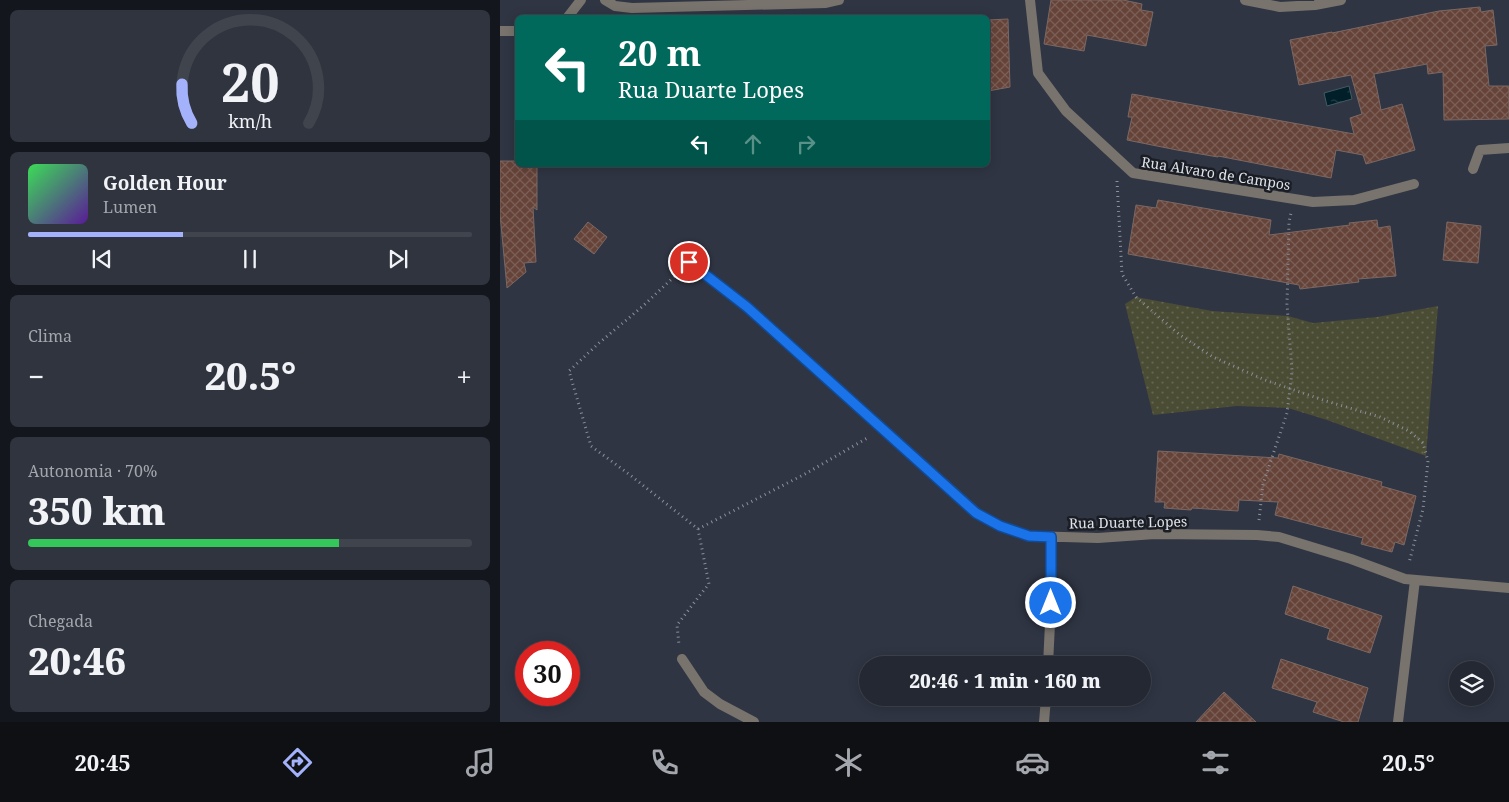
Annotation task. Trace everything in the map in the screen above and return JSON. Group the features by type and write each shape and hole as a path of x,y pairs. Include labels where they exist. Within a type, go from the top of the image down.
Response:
{"street":[{"path":"569,15 581,0"},
{"path":"605,0 615,6 632,8 826,3 839,0"},
{"name":"Rua Alvaro de Campos","path":"1030,0 1038,73 1066,111 1133,173 1313,202 1354,200 1414,184"},
{"path":"1245,0 1280,7 1314,5 1341,0"},
{"path":"500,31 515,31"},
{"path":"1473,169 1480,150 1509,148"},
{"name":"Rua Duarte Lopes","path":"689,262 747,307 976,513 1000,526 1029,536 1051,537 1098,538 1155,534 1279,537 1410,579 1509,588"},
{"path":"1048,656 1051,537"},
{"path":"1398,722 1410,579"},
{"path":"682,659 704,692 720,704 754,722"},
{"path":"1044,722 1045,706"}],"path":[{"path":"1116,158 1122,274 1136,297 1180,336 1213,357 1290,389 1380,417 1409,431 1422,443 1428,461 1424,509 1410,579"},
{"path":"1257,535 1263,484 1287,413 1292,371 1287,304 1289,222 1293,199"},
{"path":"677,625 709,584 698,529 591,446 569,372 599,343 636,313 689,262"},
{"path":"698,529 805,474 882,429"}],"green space":[{"path":"1136,297 1212,311 1288,316 1313,323 1377,317 1438,306 1426,456 1288,408 1237,406 1153,415 1125,304"}],"water":[{"path":"1349,86 1352,99 1327,106 1324,93"}],"building":[{"path":"1051,0 1123,0 1142,4 1141,10 1153,12 1146,46 1087,35 1084,51 1044,44"},
{"path":"1480,7 1481,12 1493,10 1497,45 1485,46 1489,86 1509,86 1509,119 1444,120 1443,72 1428,74 1427,64 1374,74 1381,110 1402,104 1415,150 1366,164 1363,155 1336,150 1331,178 1127,140 1132,117 1128,117 1132,94 1354,134 1350,118 1362,114 1351,75 1299,85 1290,40 1439,11"},
{"path":"1008,19 1010,87 990,91 990,20"},
{"path":"500,161 515,161 515,167 537,167 537,210 533,207 536,262 524,263 526,272 507,288 500,214"},
{"path":"1158,200 1271,220 1269,235 1377,220 1378,228 1390,226 1396,276 1358,279 1359,282 1300,289 1299,285 1128,254 1136,205 1156,208"},
{"path":"588,222 607,237 594,254 574,239"},
{"path":"1447,222 1481,226 1478,263 1443,260"},
{"path":"1158,451 1278,458 1279,454 1382,482 1381,486 1416,496 1404,545 1395,542 1392,552 1361,544 1363,538 1275,515 1278,502 1239,500 1238,511 1164,508 1165,502 1155,502"},
{"path":"1293,586 1382,616 1370,653 1327,639 1330,629 1285,614"},
{"path":"1281,659 1368,688 1358,722 1344,722 1313,712 1317,702 1272,688"},
{"path":"1224,692 1256,722 1196,722"}],"route":[{"path":"689,262 747,307 976,513 1000,526 1029,536 1051,537 1051,603"}]}
